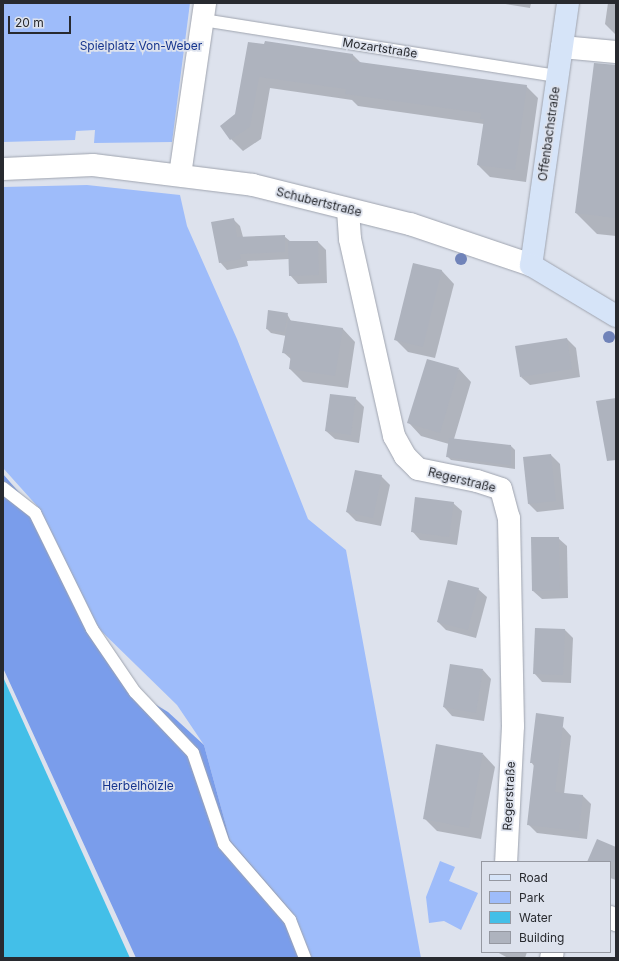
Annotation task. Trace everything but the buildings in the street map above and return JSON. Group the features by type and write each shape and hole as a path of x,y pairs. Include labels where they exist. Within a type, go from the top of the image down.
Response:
{"street":[{"name":"Offenbachstraße","path":"531,265 568,3"},
{"path":"180,175 204,12"},
{"path":"562,47 616,52"},
{"name":"Schubertstraße","path":"3,169 93,165 253,185 348,210 410,224 531,265 616,316"},
{"name":"Regerstraße","path":"348,210 350,240 394,436 405,456 418,469 477,481 501,489 509,518 512,726 506,861"}],"lane":[{"name":"Mozartstraße","path":"204,12 557,76"},
{"path":"3,488 35,513 92,630 135,692 193,753 224,844 290,920 305,958"}],"green space":[{"name":"Spielplatz Von-Weber","path":"3,3 190,3 172,142 94,143 95,130 76,131 75,140 3,142"},
{"path":"87,185 180,195 187,226 237,339 308,519 346,550 421,958 310,958 292,912 230,840 204,745 177,705 95,625 38,507 3,468 3,187"},
{"name":"Herbelhölzle","path":"3,474 36,512 93,629 135,692 168,712 204,745 230,840 292,912 310,958 136,958 3,668"},
{"path":"440,861 455,867 449,881 478,893 461,930 444,921 429,923 426,897"}],"water":[{"path":"3,677 130,958 3,958"}]}
